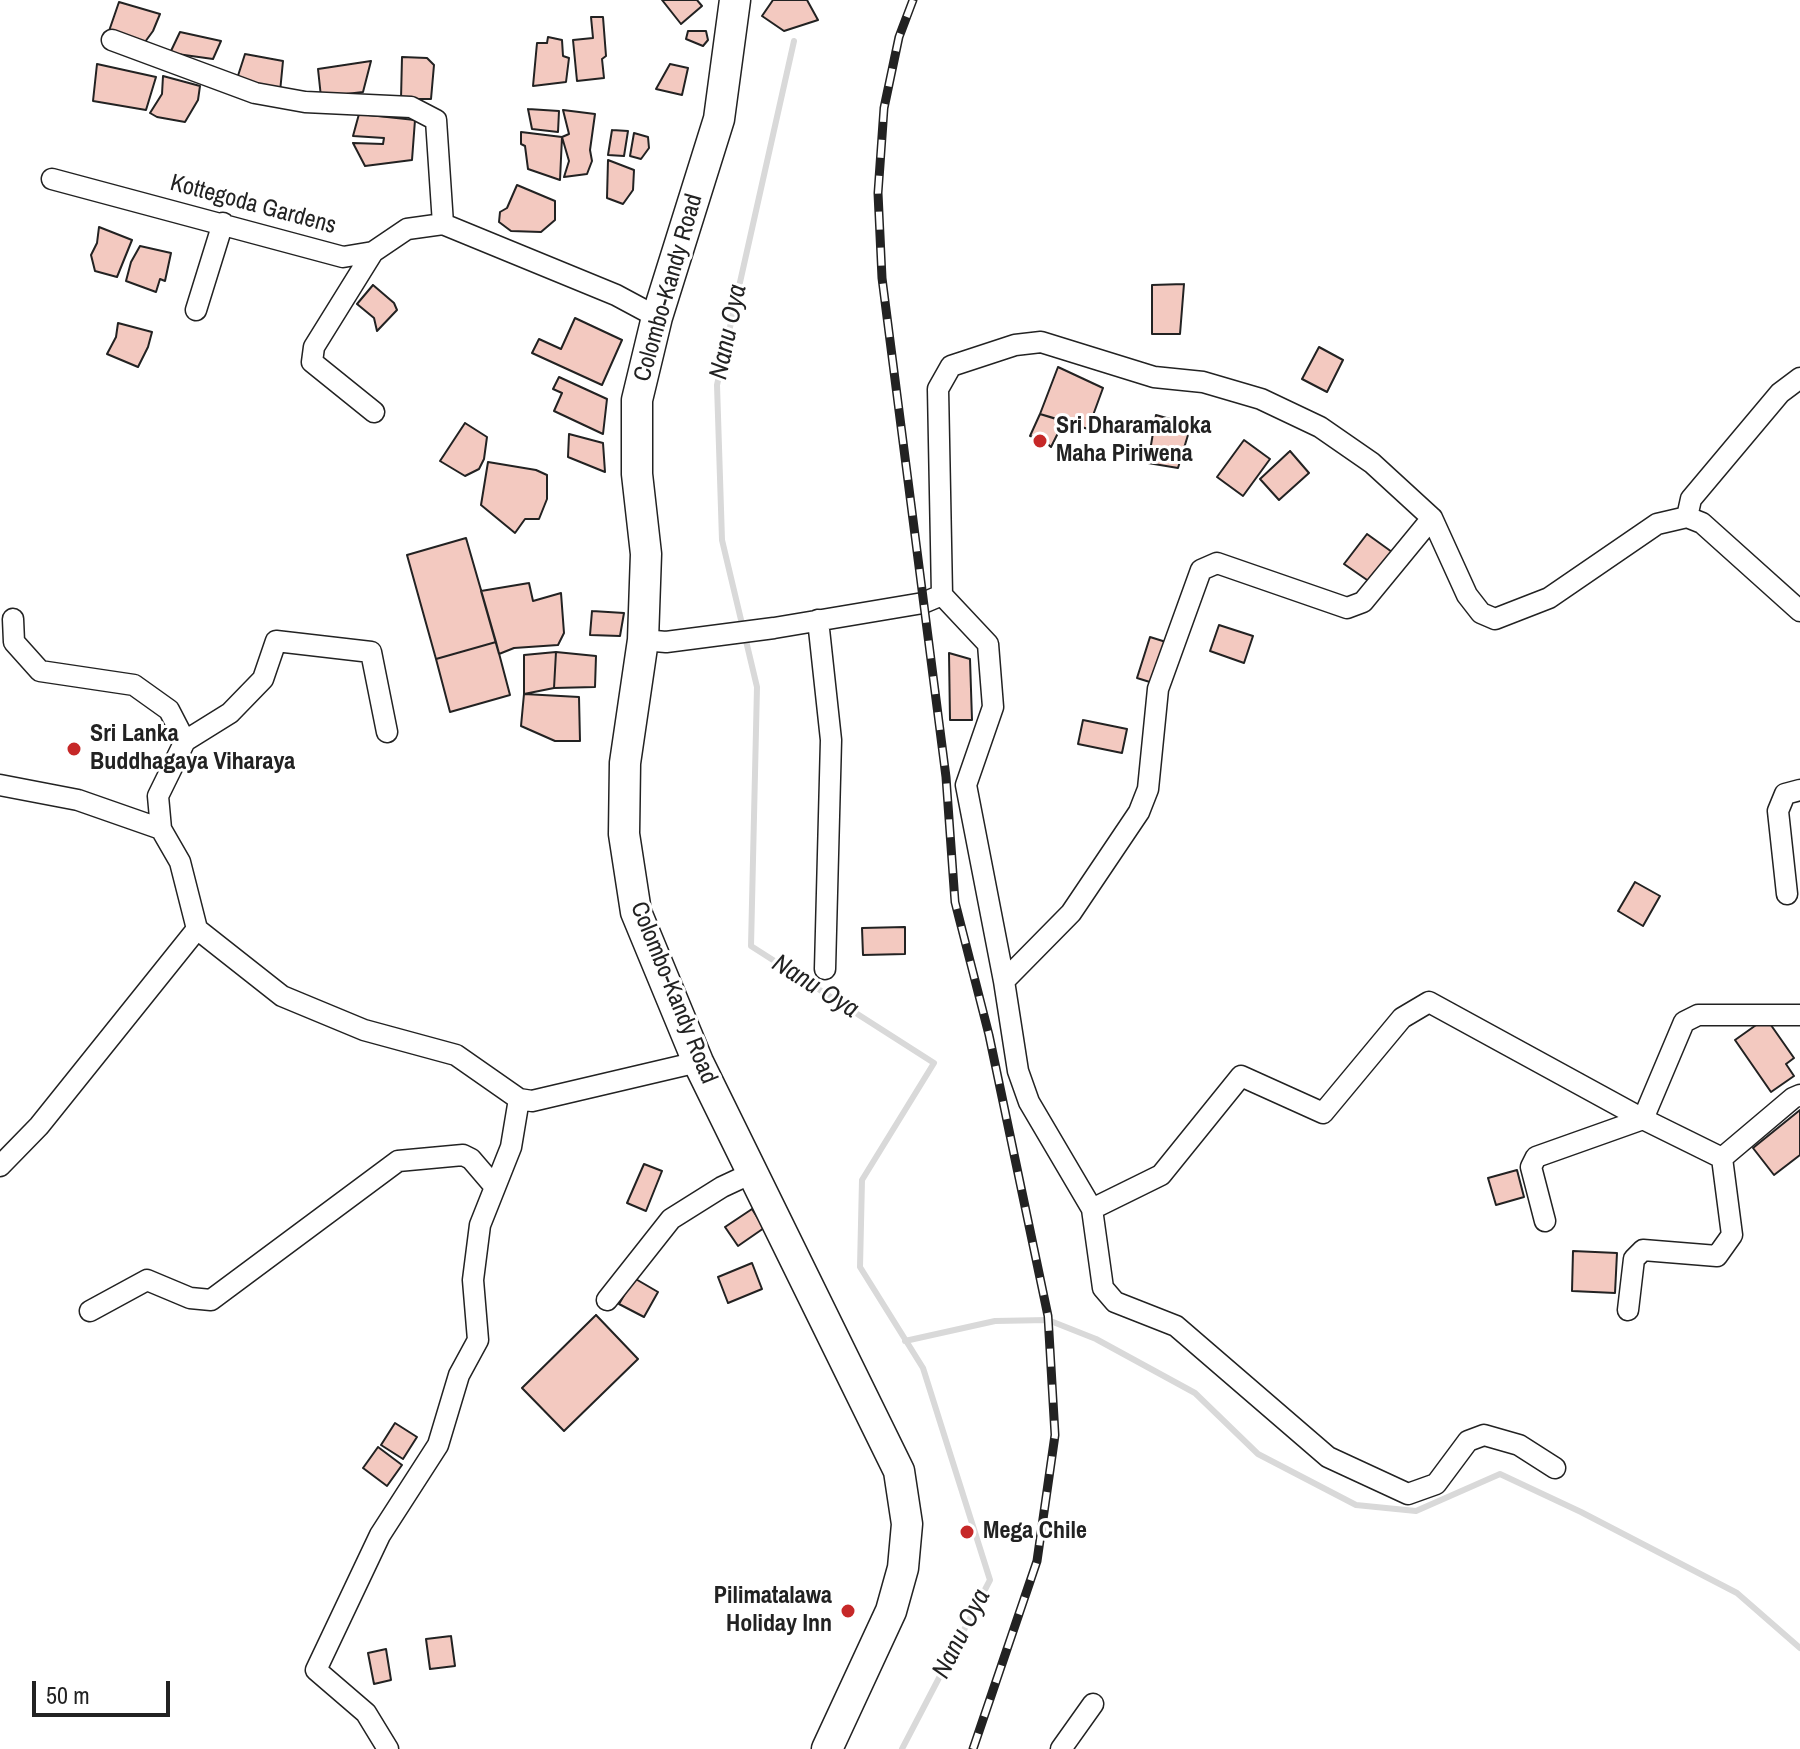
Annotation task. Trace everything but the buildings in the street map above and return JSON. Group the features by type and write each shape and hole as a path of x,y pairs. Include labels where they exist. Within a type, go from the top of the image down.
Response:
{"highway":[{"name":"Colombo-Kandy Road","path":"735,0 719,119 657,317 637,400 637,474 646,554 643,640 625,763 624,834 636,912 698,1062 899,1471 907,1524 903,1568 891,1611 827,1749"}],"street":[{"path":"112,40 255,93 305,102 411,107 436,120 443,224"},
{"name":"Kottegoda Gardens","path":"52,179 343,257 373,252"},
{"path":"196,310 223,223"},
{"path":"374,412 312,362 314,347 373,252 407,229 443,224 616,295 657,317"},
{"path":"1555,1468 1519,1445 1484,1435 1468,1441 1436,1484 1408,1494 1328,1457 1176,1326 1115,1302 1103,1288 1092,1209 1029,1102 1018,1071 966,785 993,707 988,644 942,595 938,389 951,366 1015,345 1041,342 1154,377 1203,382 1261,399 1320,427 1372,463 1432,518 1467,595 1481,613 1495,619 1549,598 1657,524 1687,517 1702,523 1800,611"},
{"path":"1687,517 1691,499 1780,393 1800,378"},
{"path":"1004,981 1071,913 1139,812 1148,789 1158,689 1201,570 1217,563 1347,608 1363,602 1432,518"},
{"path":"643,640 666,642 774,628 923,603 942,595"},
{"path":"13,619 14,642 40,671 134,685 169,710 185,741"},
{"path":"818,620 831,740 825,969"},
{"path":"387,732 371,652 276,641 263,679 230,713 185,741 158,796 161,829 180,862 197,929 282,996 364,1030 456,1055 519,1099 532,1101 698,1062"},
{"path":"0,785 78,800 161,829"},
{"path":"1787,894 1778,811 1785,794 1800,790"},
{"path":"0,1166 39,1126 197,929"},
{"path":"1092,1209 1161,1175 1241,1076 1323,1113 1402,1018 1429,1002 1643,1119 1722,1158"},
{"path":"1545,1221 1531,1167 1536,1157 1643,1119 1684,1022 1698,1015 1800,1015"},
{"path":"1722,1158 1800,1095"},
{"path":"388,1749 366,1713 316,1670 380,1535 438,1445 459,1375 478,1340 473,1280 480,1225 511,1147 519,1099"},
{"path":"90,1311 147,1280 190,1298 211,1300 398,1161 463,1155 471,1159 495,1187"},
{"path":"1628,1310 1634,1259 1643,1250 1717,1256 1732,1235 1722,1158"},
{"path":"607,1300 671,1219 722,1187 752,1173"},
{"path":"1061,1749 1093,1704"}],"waterway":[{"name":"Nanu Oya","path":"794,41 717,385 722,540 757,687 751,946 934,1063 862,1180 860,1267 923,1368 990,1580 902,1749"},
{"path":"905,1341 995,1321 1048,1320 1096,1339 1195,1393 1258,1454 1356,1505 1416,1511 1500,1474 1737,1593 1800,1648"}],"railway":[{"path":"913,0 899,37 884,108 878,193 882,278 946,777 955,902 989,1035 1048,1316 1055,1435 1037,1561 973,1749"}],"place":[{"name":"Sri Dharamaloka Maha Piriwena","path":"1040,441"},
{"name":"Sri Lanka Buddhagaya Viharaya","path":"74,749"},
{"name":"Mega Chile","path":"967,1532"},
{"name":"Pilimatalawa Holiday Inn","path":"848,1611"}]}
